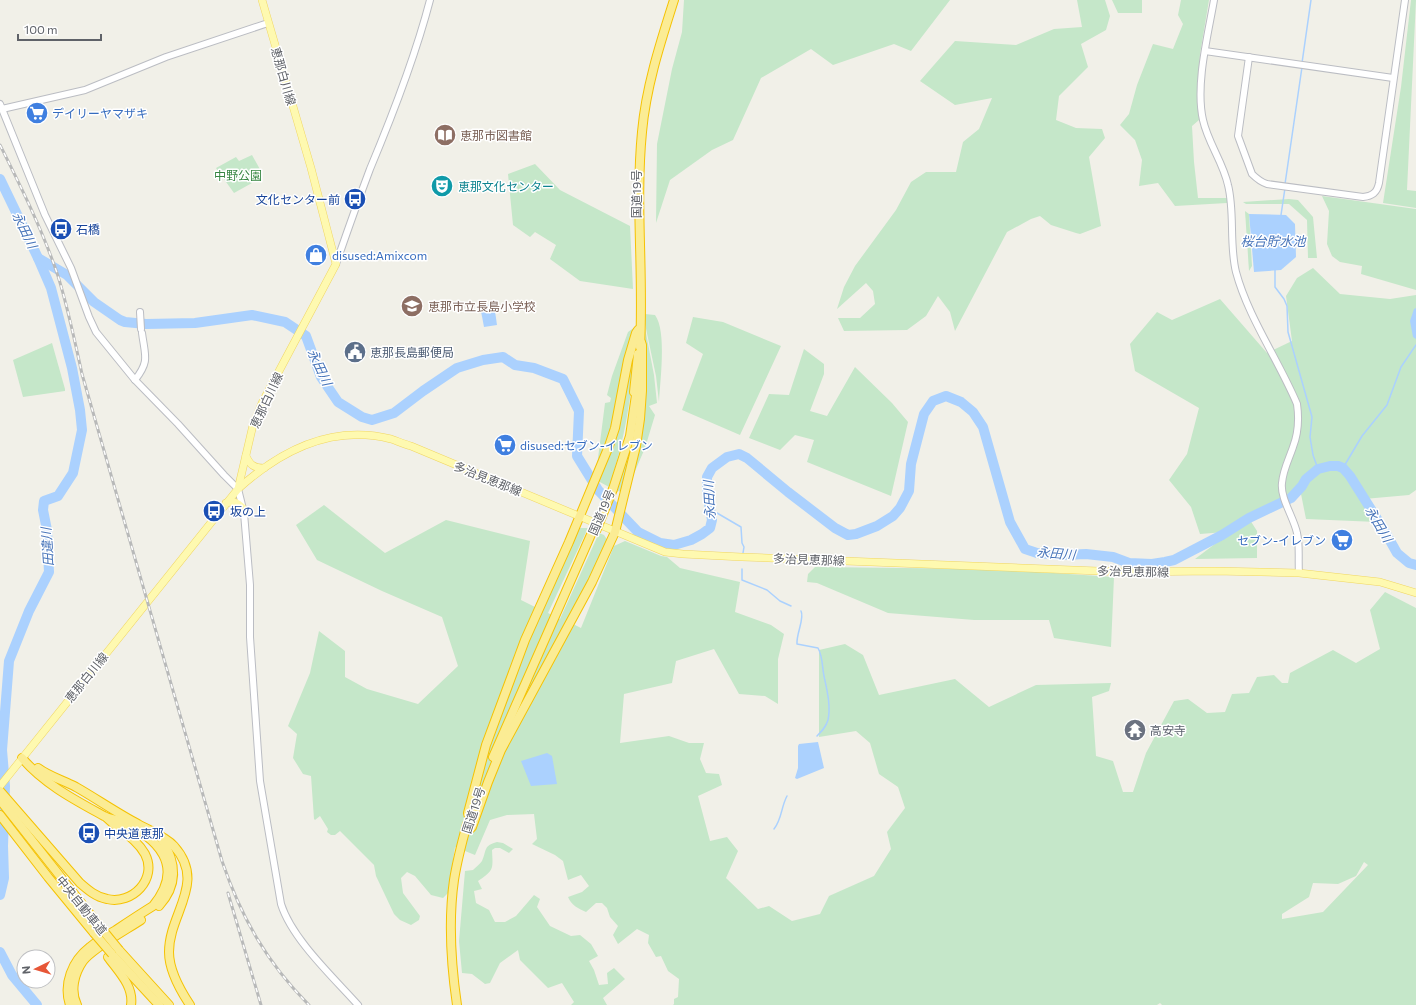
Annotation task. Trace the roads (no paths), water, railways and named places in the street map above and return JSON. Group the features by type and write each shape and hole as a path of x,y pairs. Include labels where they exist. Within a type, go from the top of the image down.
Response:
{"highway":[{"name":"国道19号","path":"458,1005 455,968 454,917 458,875 473,816 496,756 595,531 624,459 633,421 639,376 641,342 636,168 639,129 650,68 672,0"},
{"name":"国道19号","path":"612,489 624,448 633,401 638,358 638,330 640,314"},
{"path":"469,817 468,813 486,745 525,640 594,484 609,446 615,428 628,360 638,330"},
{"path":"469,830 472,827 488,782 502,750 592,582 615,532 636,446 640,419 643,368 641,342"},
{"name":"国道19号","path":"458,1005 451,954 451,917 454,882 458,859 469,817 488,768 595,531"},
{"path":"0,791 36,840 89,890 112,900 127,898 138,892 147,876 147,861 138,844 106,817 52,786 32,770 22,758"},
{"path":"22,758 48,775 75,787 167,840 182,856 187,868 188,889 171,936 169,953 170,962 175,977 190,1005"},
{"name":"中央自動車道","path":"0,800 36,840 95,932"},
{"name":"中央自動車道","path":"0,815 48,877 113,954 159,1005"},
{"path":"70,1005 67,984 70,973 78,960 89,947 153,906 160,897 167,879 168,870 165,857 156,844 149,837 118,820 106,817"},
{"path":"77,1005 73,993 74,982 83,961 91,953 154,911 163,902 171,889 173,878 172,860 167,847 159,836"},
{"path":"113,954 128,983 132,1001 131,1005"},
{"name":"中央自動車道","path":"113,954 170,1005"}],"main road":[{"name":"恵那白川線","path":"0,786 238,489 253,425 262,403 336,264 311,168 262,0"},
{"name":"多治見恵那線","path":"238,489 264,468 298,447 325,439 347,436 364,436 390,439 490,478 665,552 683,554 1124,572 1215,571 1299,573 1380,582 1416,593"},
{"path":"246,456 251,465 257,468 264,468"},
{"path":"226,503 238,503 242,507"}],"street":[{"path":"336,264 370,170 396,106 419,40 430,0"},
{"path":"1214,0 1205,51 1201,88 1202,119 1225,172 1229,186 1233,262 1246,301 1297,404 1298,422 1294,445 1286,465 1281,484 1297,533 1299,573"},
{"path":"1249,57 1238,140 1252,174 1260,182 1267,184 1363,197 1374,194 1380,183 1393,78 1405,0"},
{"path":"268,23 166,57 85,90 1,107 45,215 75,277 89,317 100,339 136,380 238,489 242,507 250,585 250,637 260,781 281,904 288,921 300,938 358,1005"},
{"path":"1205,51 1393,78"},
{"path":"136,380 143,370 146,361 140,314"}],"water":[{"name":"桜台貯水池","path":"1249,214 1286,215 1295,224 1296,257 1281,270 1254,272"},
{"path":"494,304 497,325 484,327 480,306"},
{"path":"1416,308 1416,339 1413,337 1410,321 1414,309"},
{"path":"818,742 824,768 797,779 795,778 798,768 799,744"},
{"path":"547,753 552,756 557,784 531,786 521,761"}],"waterway":[{"path":"1302,63 1311,0"},
{"path":"1285,184 1302,67"},
{"name":"田違川","path":"0,179 51,288 72,368 80,410 82,430 73,473 58,496 44,501 43,510 47,530 49,572 29,611 9,661 2,750 5,786 3,846 4,878 0,895"},
{"path":"1281,215 1285,188"},
{"name":"永田川","path":"38,258 67,275 94,302 125,322 146,324 195,323 252,315 285,322 306,336 321,377 338,402 362,417 372,420 394,413 457,368 483,360 503,357 515,365 534,368 563,379 579,411 577,456 598,490 638,532 660,543 674,545 691,540 710,528 712,520 707,493 707,477 712,468 727,457 739,454 747,458 835,528 848,535 856,534 877,526 893,516 900,508 909,491 911,464 924,414 933,401 946,396 961,402 973,412 983,427 1010,522 1025,549 1037,553 1063,555 1086,554 1113,557 1129,563 1152,564 1174,560 1222,535 1249,518 1291,498 1306,479 1318,469 1338,466 1343,468 1350,476 1397,553 1409,563 1416,565"},
{"path":"1275,270 1275,287 1284,299 1287,306 1288,332 1312,417 1310,437 1313,455 1318,469"},
{"path":"1343,468 1362,436 1387,405 1401,367 1416,345"},
{"path":"711,514 717,513 741,527 742,543 744,547 743,553"},
{"path":"742,569 742,580 767,590 780,601 791,606"},
{"path":"801,611 802,618 797,644 818,648 820,651 828,698 828,720 825,727 817,736"},
{"path":"774,829 779,821 787,796"},
{"name":"田違川","path":"0,952 12,975 37,1005"}],"railway":[{"path":"0,145 39,226 58,276 82,374 229,882 247,920 268,956 280,973 309,1005"},
{"path":"228,893 261,1005"}],"place":[{"name":"デイリーヤマザキ","path":"37,113"},
{"name":"恵那市図書館","path":"445,135"},
{"name":"恵那文化センター","path":"442,186"},
{"name":"文化センター前","path":"355,199"},
{"name":"石橋","path":"61,229"},
{"name":"disused:Amixcom","path":"316,255"},
{"name":"恵那市立長島小学校","path":"412,306"},
{"name":"恵那長島郵便局","path":"355,352"},
{"name":"disused:セブン-イレブン","path":"505,445"},
{"name":"坂の上","path":"214,511"},
{"name":"セブン-イレブン","path":"1342,540"},
{"name":"高安寺","path":"1135,730"},
{"name":"中央道恵那","path":"89,833"}],"park label":[{"name":"中野公園","path":"238,175"}]}
